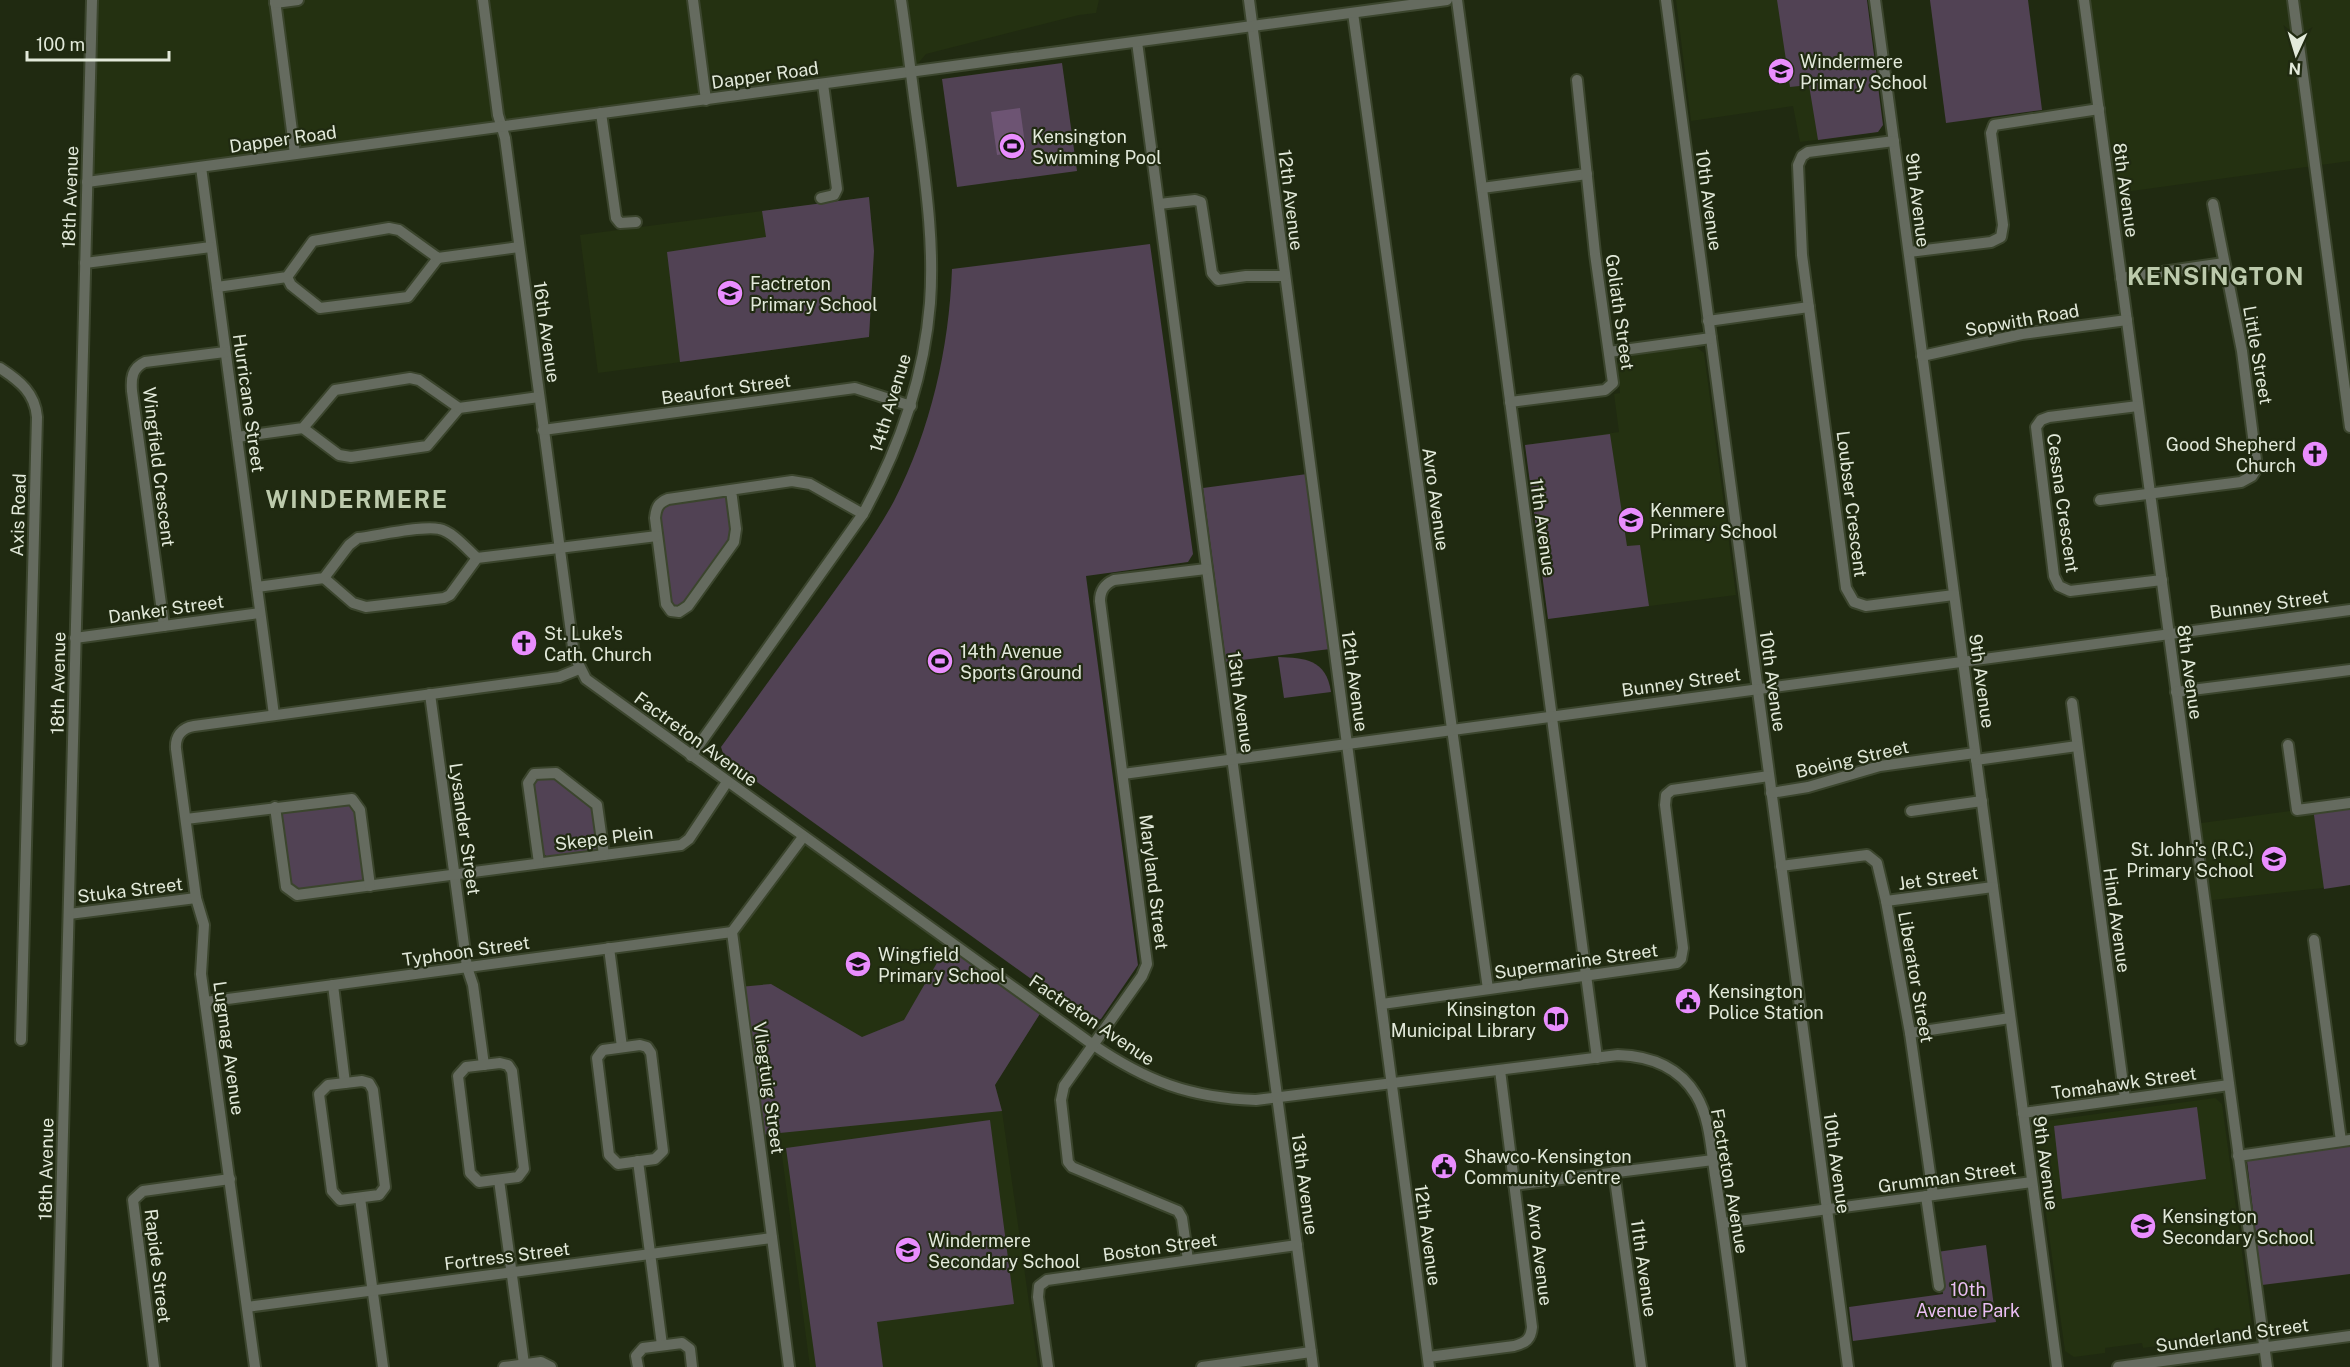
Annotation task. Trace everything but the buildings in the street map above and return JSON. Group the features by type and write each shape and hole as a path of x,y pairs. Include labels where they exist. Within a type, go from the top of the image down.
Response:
{"street":[{"name":"18th Avenue","path":"57,1367 92,0"},
{"path":"295,154 275,2 298,0"},
{"name":"16th Avenue","path":"483,0 574,655 579,669"},
{"path":"693,0 706,100"},
{"name":"14th Avenue","path":"691,756 863,514 884,477 910,406 928,324 931,267 928,213 902,0"},
{"name":"12th Avenue","path":"1249,0 1429,1362"},
{"name":"Dapper Road","path":"87,182 1447,0"},
{"name":"11th Avenue","path":"1457,0 1597,1058"},
{"name":"10th Avenue","path":"1666,0 1848,1367"},
{"name":"9th Avenue","path":"1875,0 2057,1367"},
{"name":"8th Avenue","path":"2084,0 2267,1367"},
{"path":"2293,0 2350,427"},
{"name":"Avro Avenue","path":"1353,13 1488,989"},
{"name":"13th Avenue","path":"1137,42 1313,1367"},
{"name":"Goliath Street","path":"1510,402 1608,389 1614,380 1577,80"},
{"path":"821,198 834,195 837,189 823,84"},
{"path":"1909,252 1991,242 2001,237 2003,225 1991,133 1994,125 2099,109"},
{"path":"601,113 616,218 620,223 636,222"},
{"name":"Loubser Crescent","path":"1894,141 1811,151 1800,159 1798,169 1803,255 1809,307 1848,596 1854,602 1866,606 1954,595"},
{"name":"Hurricane Street","path":"201,167 274,715"},
{"path":"1482,188 1587,174"},
{"path":"1159,204 1195,200 1200,202 1204,208 1212,273 1218,280 1246,276 1284,276"},
{"name":"Little Street","path":"2100,500 2241,482 2249,479 2257,468 2242,351 2213,204"},
{"path":"217,287 287,277 313,241 388,228 399,230 438,258 519,247"},
{"path":"85,263 212,247"},
{"path":"287,277 291,285 320,308 389,301 413,294 438,258"},
{"path":"2121,278 2224,263"},
{"path":"1708,321 1809,307"},
{"name":"Sopwith Road","path":"1922,356 2022,334 2127,320"},
{"path":"1609,352 1711,338"},
{"name":"Wingfield Crescent","path":"164,626 132,391 134,369 145,362 225,352"},
{"name":"Axis Road","path":"0,368 14,377 33,396 37,417 21,1040"},
{"path":"237,437 303,428 335,390 410,378 419,380 459,408"},
{"name":"Beaufort Street","path":"543,430 855,388 910,406"},
{"path":"303,428 339,455 362,455 427,446 459,408 539,397"},
{"name":"Cessna Crescent","path":"2138,406 2049,417 2042,420 2036,427 2052,564 2057,583 2070,591 2162,580"},
{"path":"731,490 736,529 734,542 684,611 671,611 666,604 657,536 656,510 661,502 731,490 792,481 810,484 863,514"},
{"path":"257,587 324,578 349,545 358,538 438,528 446,531 477,558"},
{"path":"324,578 353,603 366,608 444,598 450,595 477,558 657,536"},
{"name":"Maryland Street","path":"1188,1260 1182,1218 1178,1211 1078,1171 1068,1162 1061,1093 1092,1044 1142,976 1147,964 1101,592 1114,580 1206,568"},
{"name":"Bunney Street","path":"1123,774 2350,610"},
{"name":"Danker Street","path":"75,638 260,614"},
{"path":"274,715 559,677 579,669"},
{"name":"Factreton Avenue","path":"579,669 589,682 803,837 1092,1044 1147,1078 1183,1090 1238,1100 1277,1098 1618,1055 1641,1057 1663,1065 1678,1074 1696,1095 1704,1110 1723,1223 1741,1367"},
{"path":"2176,692 2350,669"},
{"name":"Lysander Street","path":"430,694 467,967 473,985 484,1065"},
{"name":"Hind Avenue","path":"2072,703 2125,1099"},
{"name":"Lugmag Avenue","path":"255,1367 205,1002 201,958 204,925 196,898 176,745 178,736 189,727 274,715"},
{"path":"2288,745 2297,810 2350,803"},
{"path":"1976,756 2077,746"},
{"name":"Boeing Street","path":"1771,793 1808,787 1880,766 1976,756"},
{"path":"539,864 528,783 534,774 549,771 559,774 597,805 604,855"},
{"name":"Supermarine Street","path":"1382,1004 1677,963 1681,959 1683,948 1665,805 1669,791 1769,776"},
{"name":"Skepe Plein","path":"275,807 286,887 291,893 301,895 684,843 727,782"},
{"path":"186,819 344,798 355,801 360,810 370,886"},
{"path":"1911,811 1982,801"},
{"path":"732,932 803,837"},
{"name":"Liberator Street","path":"1781,866 1867,855 1877,863 1910,1033 1939,1286"},
{"name":"Jet Street","path":"1886,901 1993,887"},
{"name":"Stuka Street","path":"69,914 196,898"},
{"name":"Typhoon Street","path":"205,1002 732,932"},
{"name":"Vliegtuig Street","path":"732,932 789,1367"},
{"path":"2238,1156 2345,1141 2314,940"},
{"path":"609,948 622,1047"},
{"path":"333,985 345,1083"},
{"path":"1910,1033 2010,1018"},
{"path":"645,1045 650,1051 663,1151 657,1159 615,1163 610,1158 597,1058 603,1050 622,1047 645,1045"},
{"path":"503,1063 511,1069 524,1166 518,1177 499,1180 479,1182 471,1176 459,1090 460,1071 466,1067 503,1063"},
{"name":"Avro Avenue","path":"1429,1362 1515,1346 1527,1342 1531,1335 1500,1070"},
{"path":"364,1081 372,1087 384,1173 383,1192 379,1195 360,1198 340,1200 332,1194 319,1097 325,1086 364,1081"},
{"name":"Tomahawk Street","path":"2023,1113 2229,1086"},
{"path":"1514,1185 1713,1160"},
{"path":"638,1161 662,1345"},
{"name":"11th Avenue","path":"1614,1172 1641,1367"},
{"name":"Rapide Street","path":"154,1367 133,1200 143,1191 230,1179"},
{"path":"499,1180 524,1364"},
{"name":"Grumman Street","path":"1723,1223 2032,1182"},
{"path":"360,1198 383,1367"},
{"name":"Fortress Street","path":"247,1307 772,1238"},
{"name":"Boston Street","path":"1048,1367 1038,1297 1040,1286 1047,1280 1297,1245"},
{"name":"Sunderland Street","path":"2118,1367 2350,1336"},
{"path":"638,1367 636,1356 640,1350 679,1343 687,1345 692,1367"},
{"path":"1202,1367 1311,1352"},
{"path":"504,1367 543,1362 551,1367"}],"shaded area":[{"path":"95,0 1099,0 1096,13 1079,15 926,54 911,72 87,182"},
{"name":"Windermere Primary School","path":"1676,0 1867,0 1883,125 1878,132 1800,142 1793,106 1691,121"},
{"path":"2084,0 2350,0 2350,161 2110,194"},
{"path":"1020,108 1026,151 997,155 991,112"},
{"name":"Factreton Primary School","path":"869,197 874,251 869,337 598,373 580,235"},
{"name":"Kenmere Primary School","path":"1696,347 1704,353 1736,595 1548,619 1525,445 1619,432 1614,394 1620,393 1617,365 1622,357"},
{"name":"St. John's (R.C.) Primary School","path":"2350,803 2350,885 2204,901 2194,824"},
{"path":"803,837 1043,1009 995,1085 1002,1111 1038,1367 810,1367 779,1133 759,1135 732,932"},
{"name":"Kensington Secondary School","path":"2215,1098 2222,1104 2252,1326 2245,1334 2143,1348 2142,1343 2105,1348 2105,1353 2074,1357 2065,1351 2034,1126 2037,1122"}],"green space":[{"path":"1777,0 1867,0 1883,125 1878,132 1818,140 1809,85 1790,87"},
{"path":"1930,0 2028,0 2042,110 1946,123"},
{"name":"Kensington Swimming Pool","path":"1062,63 1077,171 957,187 942,79"},
{"name":"Factreton Primary School","path":"869,197 874,251 869,337 680,362 667,252 766,237 762,211"},
{"name":"14th Avenue Sports Ground","path":"1150,244 1193,554 1188,562 1086,576 1138,965 1101,1019 1091,1022 725,759 721,747 851,568 894,501 918,446 936,388 947,329 952,269"},
{"path":"1610,434 1627,546 1640,545 1649,606 1548,619 1525,445"},
{"path":"1307,474 1330,649 1226,662 1203,488"},
{"path":"722,495 727,499 733,535 682,607 674,607 671,603 659,517 663,504"},
{"path":"1278,657 1313,662 1324,673 1331,692 1284,698"},
{"path":"549,775 592,804 599,846 595,852 549,858 542,853 533,784 535,779"},
{"path":"344,801 355,806 364,880 299,892 291,887 282,812"},
{"path":"2350,803 2350,885 2324,889 2313,808"},
{"path":"949,942 1043,1009 995,1085 1002,1111 759,1135 739,987 771,984 862,1037 904,1020"},
{"path":"2197,1107 2206,1179 2062,1199 2054,1126"},
{"name":"Windermere Secondary School","path":"990,1120 1014,1304 877,1322 883,1367 816,1367 786,1148"},
{"path":"2350,1144 2350,1274 2262,1285 2247,1161"},
{"name":"10th Avenue Park","path":"1986,1245 1996,1322 1853,1341 1849,1307 1943,1294 1937,1252"}],"place":[{"name":"Windermere Primary School","path":"1781,71"},
{"name":"Kensington Swimming Pool","path":"1012,146"},
{"name":"Factreton Primary School","path":"730,293"},
{"name":"Good Shepherd Church","path":"2315,454"},
{"name":"Kenmere Primary School","path":"1631,520"},
{"name":"St. Luke's Cath. Church","path":"524,643"},
{"name":"14th Avenue Sports Ground","path":"940,661"},
{"name":"St. John's (R.C.) Primary School","path":"2274,859"},
{"name":"Wingfield Primary School","path":"858,964"},
{"name":"Kensington Police Station","path":"1688,1001"},
{"name":"Kinsington Municipal Library","path":"1556,1019"},
{"name":"Shawco-Kensington Community Centre","path":"1444,1166"},
{"name":"Kensington Secondary School","path":"2143,1226"},
{"name":"Windermere Secondary School","path":"908,1250"}],"district":[{"name":"KENSINGTON","path":"2216,276"},
{"name":"WINDERMERE","path":"357,499"}]}
